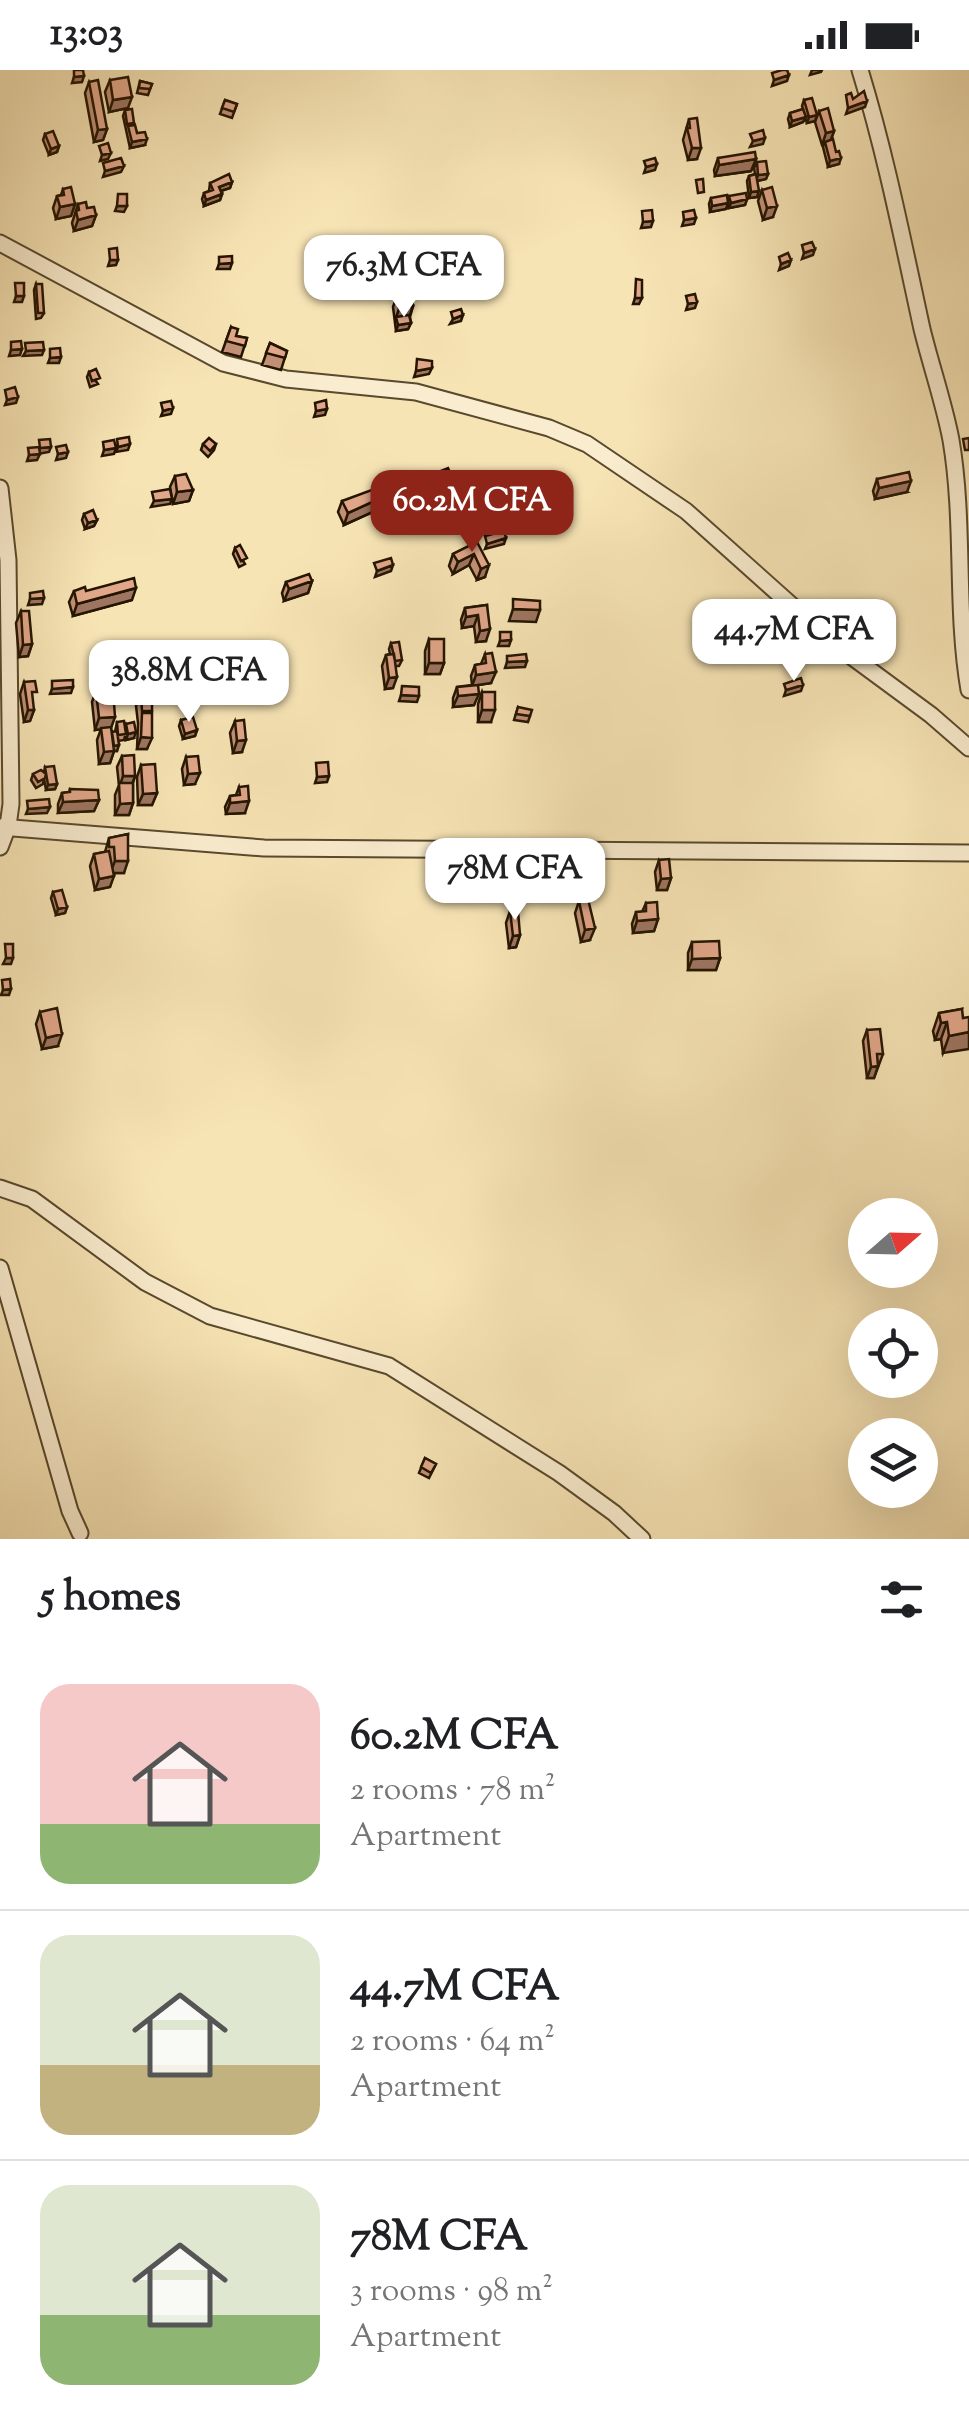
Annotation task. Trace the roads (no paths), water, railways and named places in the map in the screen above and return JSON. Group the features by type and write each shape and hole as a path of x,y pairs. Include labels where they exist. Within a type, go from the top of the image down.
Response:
{"street":[{"path":"860,70 886,156 950,439 969,690"},
{"path":"0,243 223,363 286,380 416,392 549,428 587,444 686,512 836,645 969,748"},
{"path":"0,488 8,560 11,804 0,848"},
{"path":"4,826 264,848 969,853"},
{"path":"0,1188 32,1199 144,1282 210,1316 389,1366 559,1473 642,1539"},
{"path":"0,1268 70,1511 80,1533"}]}
